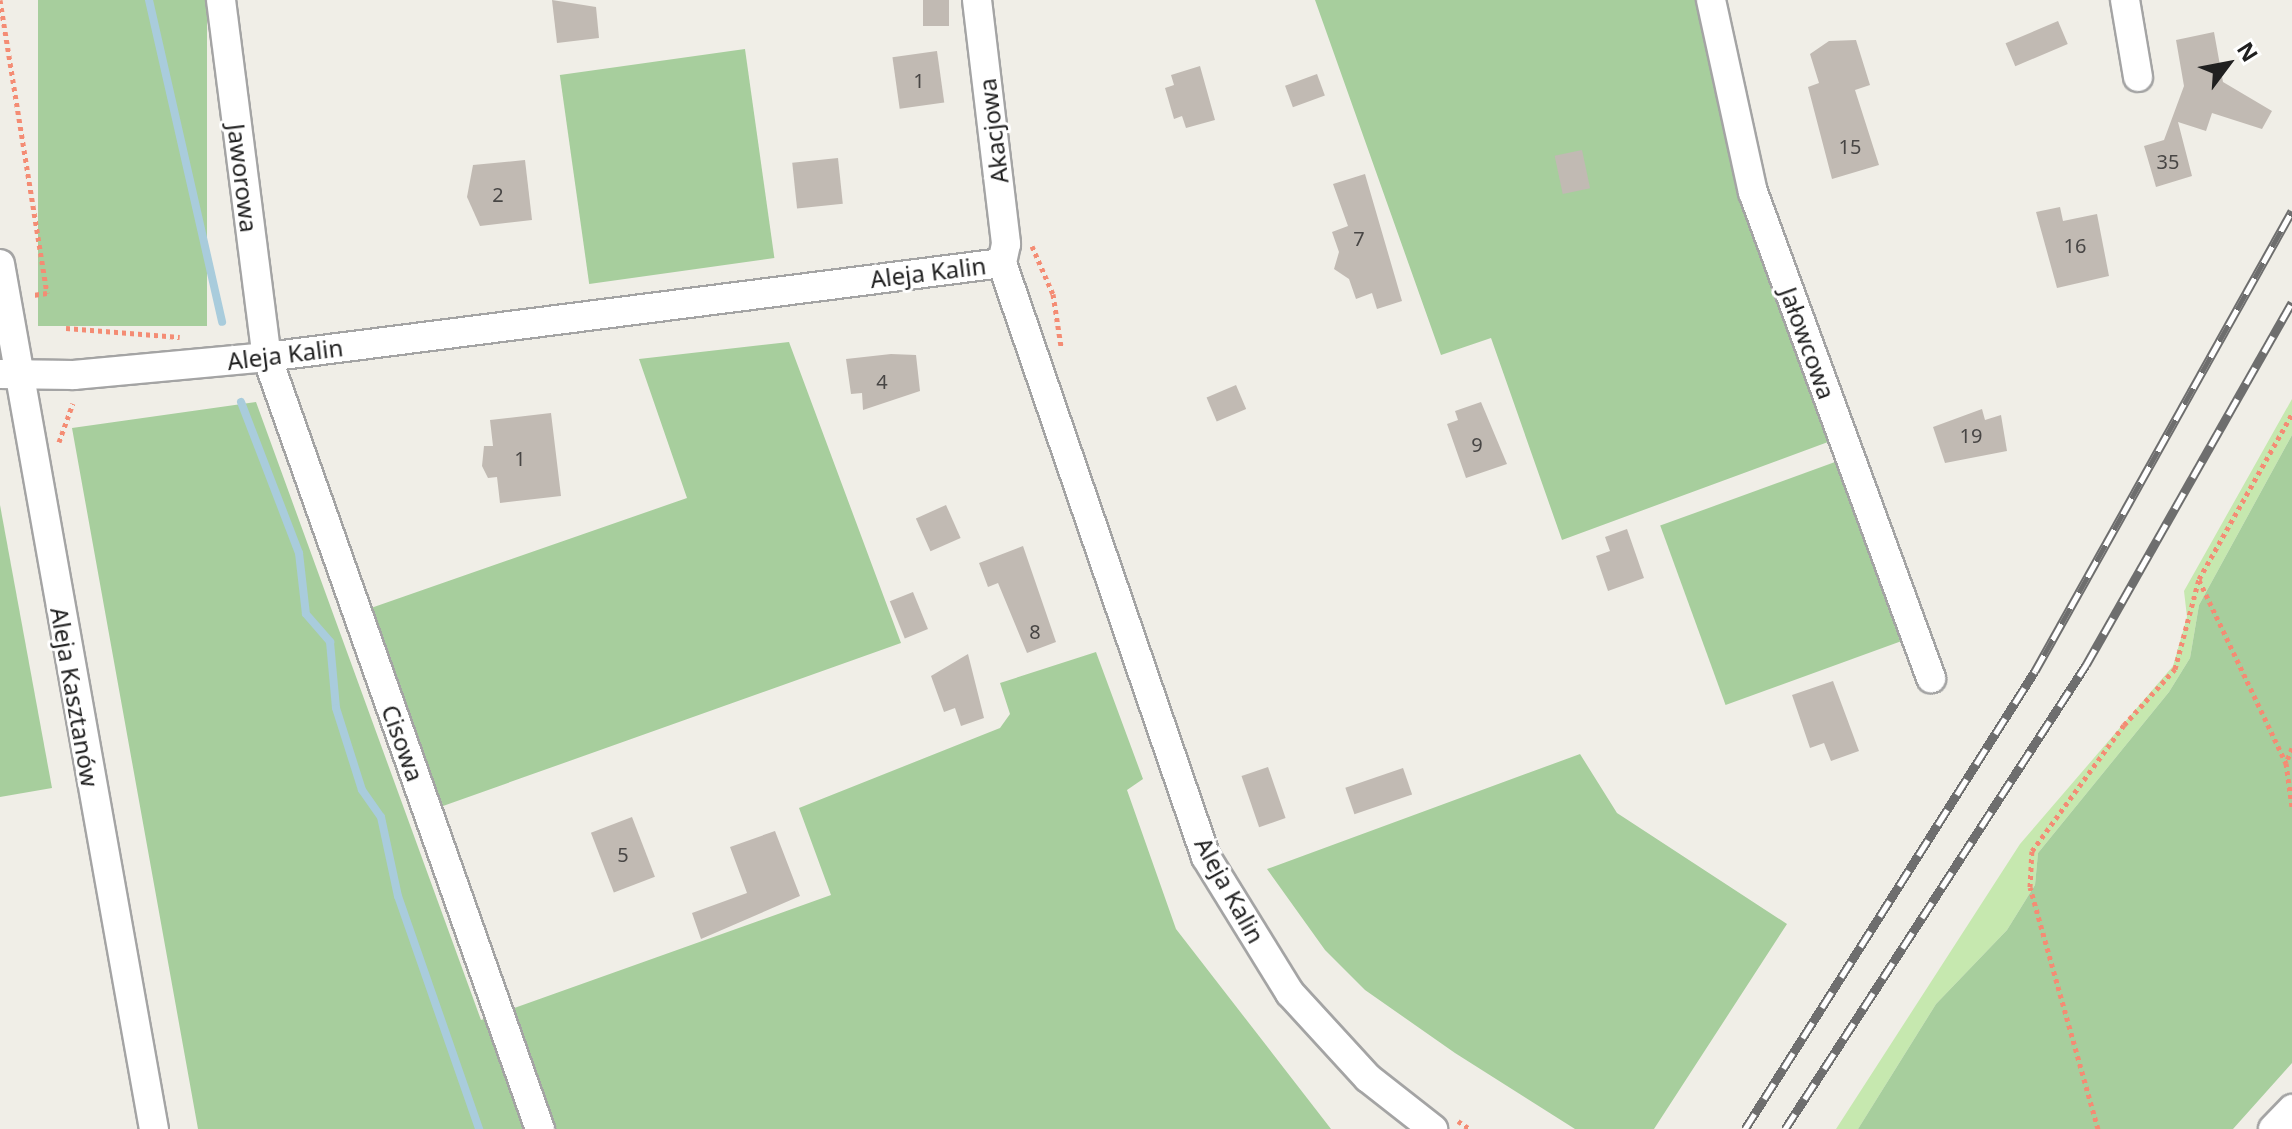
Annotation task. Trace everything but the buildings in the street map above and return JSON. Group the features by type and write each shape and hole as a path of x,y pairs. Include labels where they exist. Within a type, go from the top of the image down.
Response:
{"street":[{"name":"Jaworowa","path":"221,0 267,357"},
{"name":"Akacjowa","path":"977,0 1004,254"},
{"name":"Jałowcowa","path":"1711,0 1753,192 1931,678"},
{"path":"2125,0 2138,77"},
{"name":"Aleja Kalin","path":"8,373 74,375 267,357 1004,254 1206,857 1290,993 1368,1078 1433,1129"},
{"name":"Aleja Kasztanów","path":"0,264 8,373 154,1129"},
{"name":"Cisowa","path":"267,357 540,1129"},
{"path":"2273,1129 2292,1109"}],"path":[{"path":"0,0 47,293"},
{"path":"1004,254 1023,242 1037,250 1059,317 1061,355"},
{"path":"66,328 187,340"},
{"path":"2098,1129 2030,887 2032,851 2124,725 2175,669 2199,579 2292,414"},
{"path":"2199,579 2286,763 2292,807"},
{"path":"2286,763 2292,748"}],"green space":[{"path":"38,0 207,0 207,326 38,326"},
{"path":"1315,0 1695,0 1737,190 1828,442 1562,540 1491,338 1441,355"},
{"path":"745,49 774,258 589,284 560,75"},
{"path":"789,342 901,643 443,806 371,608 687,498 639,359"},
{"path":"2292,399 2292,435 2199,605 2190,658 2169,692 2038,853 2035,885 2007,930 1936,1004 1858,1129 1836,1129 2020,844 2173,666 2187,617 2184,591"},
{"path":"256,402 481,1020 831,895 799,808 1000,728 1010,714 1000,683 1096,652 1143,779 1127,790 1176,929 1331,1129 198,1129 72,428"},
{"path":"2292,435 2292,1063 2233,1129 1858,1129 1936,1004 2007,930 2035,885 2038,853 2169,692 2190,658 2199,605"},
{"path":"1835,462 1900,641 1726,705 1660,526"},
{"path":"0,505 52,788 0,797"},
{"path":"1580,754 1617,813 1787,924 1654,1129 1575,1129 1455,1053 1365,990 1325,950 1267,869"}],"waterway":[{"path":"149,0 222,322"},
{"path":"241,402 299,553 306,614 330,642 336,708 362,790 381,817 398,896 479,1129"}],"railway":[{"path":"1745,1129 2035,671 2292,211"},
{"path":"1785,1129 2086,665 2292,302"}]}
